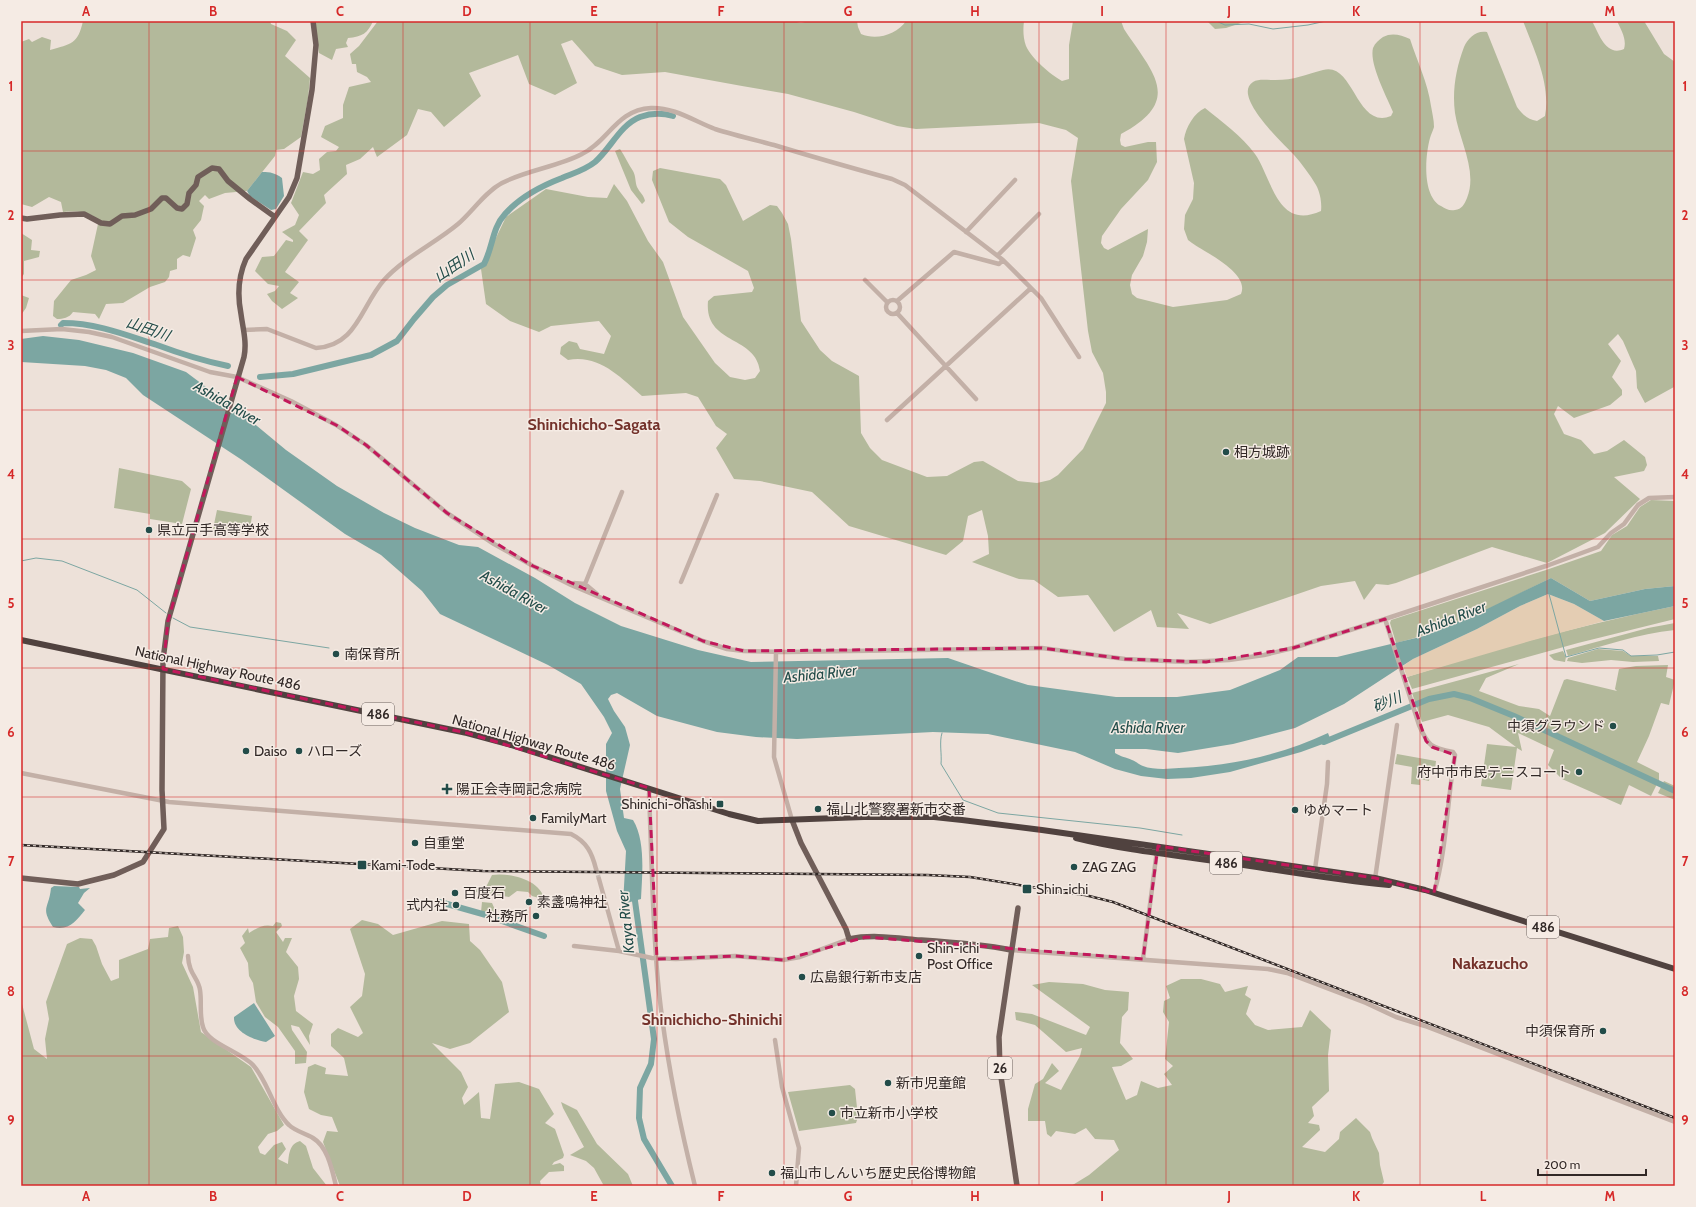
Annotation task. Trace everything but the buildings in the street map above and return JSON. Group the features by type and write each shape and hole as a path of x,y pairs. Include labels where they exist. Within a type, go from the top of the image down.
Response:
{"highway":[{"name":"National Highway Route 486","path":"21,640 468,733 758,821 864,817 934,817 1042,830 1157,850 1412,887 1675,969"},
{"name":"National Highway Route 486","path":"1157,850 1315,869 1374,881"}],"main road":[{"path":"21,878 78,884 114,875 143,862 164,829 162,800 163,669 164,644 168,621 246,348 238,295 241,272 246,258 289,197 297,178 312,90 316,45 313,21"},
{"path":"21,218 28,219 84,214 101,223 110,224 122,216 135,215 151,209 162,198 166,198 177,208 182,209 196,185 198,177 216,167 228,180 250,199 275,217"},
{"path":"792,820 802,843 846,929 849,939 866,937 900,938 992,946 1011,950 1018,908"},
{"name":"26","path":"1011,950 999,1037 999,1058 1017,1186"}],"street":[{"path":"244,330 267,330 316,348 325,348 338,344 355,326 368,302 385,279 396,269 457,225 500,184 514,177 583,154 594,146 618,122 630,113 650,108 661,108 674,111 715,129 892,179 917,193 998,255 1031,288 1050,312 1079,358"},
{"path":"966,232 1015,180"},
{"path":"998,255 1039,214"},
{"path":"887,302 893,300 897,301 954,252 999,264 1003,260"},
{"path":"865,280 887,302"},
{"path":"887,420 945,365 1031,288"},
{"path":"887,302 885,306 888,313 892,315 897,313 900,307 897,301"},
{"path":"897,313 976,399"},
{"path":"21,331 62,329 89,332 112,337 210,372 237,380 297,404 336,425 366,445 427,498 469,528 533,566 598,597 703,641 727,649 744,652 1042,648 1132,660 1206,662 1240,659 1293,648 1385,620 1598,547 1611,533 1624,524 1638,505 1649,498 1675,497"},
{"path":"585,584 622,492"},
{"path":"681,582 717,495"},
{"path":"571,585 574,582 585,584 597,594 598,597"},
{"path":"1385,620 1426,741 1432,747 1453,752 1454,755 1439,875 1434,893"},
{"path":"776,652 774,757 792,820"},
{"path":"1374,881 1397,725"},
{"path":"1315,869 1327,784 1328,762"},
{"path":"21,773 162,800 571,834 579,838 590,849 596,869"},
{"path":"650,789 655,958 666,1048 677,1108 695,1186"},
{"path":"1142,959 1157,850"},
{"path":"599,879 619,951"},
{"path":"574,946 619,951 655,958 676,959 735,956 783,960 800,957 849,939"},
{"path":"1011,950 1268,969 1287,972 1366,1003 1396,1017 1425,1026 1675,1122"},
{"path":"188,956 191,972 200,989 202,1021 203,1028 206,1033 253,1065 284,1119 290,1125 314,1138 320,1144 326,1154 336,1186"},
{"path":"776,1040 782,1087 799,1148 796,1186"}],"highlighted area":[{"path":"237,377 336,425 366,445 447,513 533,566 703,641 744,651 1042,648 1125,659 1206,662 1293,648 1385,619 1426,741 1432,747 1455,755 1434,893 1375,878 1158,846 1143,959 866,937 783,960 735,956 657,959 649,788 467,733 163,669 168,621"}],"green space":[{"path":"83,21 270,21 271,24 287,31 296,40 285,56 310,78 301,137 284,149 276,150 275,156 247,191 225,193 209,199 205,195 199,201 204,206 201,220 193,230 196,238 190,257 183,255 177,259 177,269 170,271 169,277 165,282 150,287 123,303 106,304 99,319 95,314 73,312 66,318 57,319 53,316 54,301 71,280 96,270 91,256 98,224 103,224 94,216 89,214 63,212 61,202 49,197 32,207 21,204 21,42 29,39 32,42 42,37 51,40 50,50 63,46 76,39"},
{"path":"315,21 373,21 369,29 364,34 357,37 348,38 346,43 348,47 336,49 332,60 319,53"},
{"path":"378,21 792,21 801,23 809,21 857,21 861,34 874,37 892,33 906,21 1024,21 1024,40 1032,56 1042,66 1062,81 1069,79 1069,45 1073,21 1121,21 1124,29 1145,59 1152,73 1157,85 1157,97 1152,109 1140,122 1121,134 1121,145 1125,147 1148,142 1156,142 1157,162 1148,180 1121,209 1102,236 1101,243 1104,248 1108,250 1148,229 1147,242 1143,256 1132,275 1130,285 1132,294 1137,298 1173,307 1227,300 1241,294 1242,286 1233,271 1225,264 1188,240 1184,229 1185,215 1193,199 1194,183 1184,139 1191,121 1201,110 1205,108 1250,147 1261,164 1278,199 1285,208 1295,214 1306,215 1321,211 1319,191 1316,185 1297,158 1271,131 1254,109 1249,98 1248,89 1253,82 1257,80 1285,80 1323,70 1333,70 1342,75 1362,105 1370,113 1379,118 1391,116 1393,112 1379,80 1372,55 1373,48 1383,37 1386,35 1400,35 1410,39 1430,97 1434,127 1428,146 1427,155 1426,175 1428,185 1435,201 1446,209 1455,210 1464,205 1470,188 1470,177 1467,156 1455,113 1455,80 1464,47 1473,35 1479,32 1487,32 1517,107 1530,119 1537,121 1545,116 1546,92 1540,67 1523,21 1592,21 1604,43 1612,50 1618,51 1624,49 1625,42 1617,21 1644,21 1664,54 1675,62 1675,384 1674,387 1645,403 1637,388 1636,371 1623,341 1618,334 1608,344 1621,361 1612,377 1622,390 1622,395 1610,405 1574,418 1558,406 1554,414 1564,434 1581,440 1594,454 1607,451 1624,440 1645,457 1647,465 1644,471 1614,477 1640,499 1605,533 1547,563 1492,547 1396,583 1388,585 1376,584 1364,600 1355,581 1321,586 1210,624 1177,613 1189,629 1157,627 1151,610 1114,632 1088,595 1058,597 1034,580 1019,579 972,562 989,554 988,536 982,510 968,516 963,541 946,555 849,526 812,492 760,481 734,479 716,448 727,434 716,426 698,397 686,393 642,396 617,375 599,364 590,360 568,360 560,354 561,347 569,341 577,343 580,349 604,354 611,336 599,321 551,326 539,332 510,321 486,304 481,269 506,217 546,189 588,197 607,198 614,184 627,201 648,241 663,262 683,317 715,363 730,377 745,380 755,378 760,371 756,359 750,351 722,333 714,325 709,315 708,301 714,296 752,292 754,288 748,271 688,237 669,222 652,180 653,171 660,168 720,179 726,185 743,221 770,205 777,206 782,213 788,224 791,239 801,321 820,350 832,361 859,376 861,433 870,448 882,460 927,477 947,476 974,462 983,461 1018,481 1037,483 1050,480 1058,475 1083,449 1106,403 1103,373 1092,352 1088,331 1071,181 1078,138 1066,130 1039,123 916,129 897,126 854,112 788,94 665,72 622,75 595,66 572,40 561,44 577,83 555,95 529,84 518,55 469,73 481,96 444,127 431,112 418,109 407,135 377,157 373,147 360,159 346,165 347,174 324,195 326,203 299,231 308,240 285,272 299,282 290,293 298,298 282,309 272,301 267,294 275,291 279,286 268,284 255,271 262,257 274,256 286,240 293,242 293,240 282,232 295,225 299,215 291,203 303,172 313,174 320,170 319,159 327,152 336,151 339,147 321,137 325,126 343,118 343,105 349,87 371,82 367,77 357,72 356,64 352,64 350,54 359,46"},
{"path":"1207,21 1247,21 1226,28 1215,29"},
{"path":"620,149 634,173 637,187 645,201 642,204 631,190 615,151"},
{"path":"21,233 32,240 31,250 40,251 39,257 24,261 24,274 21,278"},
{"path":"21,295 29,298 26,308 21,315"},
{"path":"119,468 182,481 191,489 182,524 150,519 150,514 114,508"},
{"path":"1651,500 1675,501 1675,586 1645,589 1590,601 1551,578 1456,623 1416,638 1396,643 1390,623 1391,620 1601,551 1612,535 1627,526 1640,507"},
{"path":"217,510 252,516 249,535 213,529"},
{"path":"1675,606 1675,619 1578,643 1412,689 1407,677 1540,638"},
{"path":"1675,623 1675,630 1634,637 1568,656 1566,650 1648,628"},
{"path":"1598,649 1623,651 1631,656 1658,656 1659,661 1633,662 1611,660 1582,663 1567,661 1568,658"},
{"path":"1563,651 1566,657 1565,662 1554,660 1549,655"},
{"path":"1519,664 1486,678 1479,691 1519,706 1539,709 1550,716 1564,680 1567,679 1617,691 1615,689 1619,669 1636,666 1668,665 1666,677 1675,680 1669,705 1661,703 1649,736 1637,762 1659,773 1659,780 1651,796 1629,785 1621,805 1562,779 1548,765 1554,750 1518,733 1522,751 1517,748 1511,790 1481,786 1487,744 1516,747 1489,727 1448,715 1422,722 1412,693"},
{"path":"1397,754 1436,761 1435,769 1431,768 1429,781 1420,779 1420,785 1411,784 1412,767 1395,764"},
{"path":"1664,781 1675,786 1675,800 1658,793"},
{"path":"492,875 509,875 528,881 541,892 544,900 544,909 538,908 539,898 532,896 528,892 517,891 509,897 476,892 476,887 485,889"},
{"path":"482,902 492,903 497,917 481,912"},
{"path":"362,920 378,924 393,935 442,921 469,924 470,941 480,950 502,982 509,1012 470,1043 450,1049 432,1043 461,1072 468,1087 462,1098 464,1105 479,1092 481,1118 490,1119 495,1084 519,1082 539,1089 554,1114 545,1123 555,1129 564,1155 563,1158 554,1162 552,1165 560,1163 564,1166 564,1171 549,1172 540,1181 541,1186 340,1186 323,1142 327,1131 338,1132 332,1117 321,1115 309,1109 304,1092 308,1067 315,1064 326,1068 325,1074 348,1076 344,1058 331,1046 331,1034 338,1028 358,1037 363,1033 350,1007 362,996 365,974 350,929"},
{"path":"276,922 281,923 282,926 276,932 283,942 285,938 292,938 286,952 298,967 299,979 294,996 296,1011 313,1024 309,1036 310,1045 299,1027 291,1025 292,1030 307,1052 306,1063 295,1064 295,1051 278,1027 265,1017 256,1002 253,983 249,976 248,963 240,948 245,943 242,936 248,928 249,933 263,926 273,926"},
{"path":"178,926 183,937 184,952 182,963 193,987 201,1032 251,1067 284,1125 277,1131 268,1134 258,1147 260,1153 265,1155 274,1145 282,1142 286,1149 278,1159 288,1164 289,1154 292,1147 296,1142 300,1141 306,1146 313,1168 327,1186 21,1186 21,1000 34,1049 47,1059 45,1039 49,1019 46,1002 67,944 80,938 92,939 111,981 119,978 119,960 148,949 150,939 168,937 169,928"},
{"path":"1181,979 1201,979 1220,984 1225,992 1248,986 1245,995 1251,999 1246,1014 1255,1025 1268,1030 1302,1027 1310,1010 1331,1030 1328,1055 1329,1091 1312,1107 1314,1116 1308,1123 1319,1125 1320,1130 1302,1147 1325,1152 1339,1139 1340,1132 1356,1118 1370,1132 1379,1153 1384,1182 1381,1186 1071,1186 1089,1175 1119,1150 1114,1140 1095,1139 1086,1128 1075,1134 1056,1131 1051,1137 1047,1134 1045,1121 1028,1121 1028,1109 1035,1084 1043,1079 1052,1063 1059,1071 1045,1083 1061,1090 1080,1056 1082,1048 1066,1052 1035,1025 1016,1020 1015,1012 1032,1014 1086,1035 1090,1027 1032,985 1049,982 1083,984 1105,990 1129,992 1128,1010 1122,1017 1120,1043 1133,1059 1121,1066 1112,1067 1126,1100 1137,1095 1141,1081 1158,1088 1172,1085 1164,1074 1173,1066 1165,1059 1169,1022 1163,1012 1164,1001 1170,998 1166,986"},
{"path":"850,1085 855,1089 858,1117 856,1123 799,1131 788,1092"},
{"path":"561,1102 577,1110 597,1144 628,1174 633,1186 604,1186 594,1168 586,1161 570,1155 584,1147"}],"sand":[{"path":"1548,594 1574,604 1604,621 1407,677 1403,666 1413,659 1477,629 1520,606"}],"water":[{"path":"262,172 273,173 282,178 284,196 276,209 271,210 250,196 247,191"},
{"name":"Ashida River","path":"43,336 79,340 133,353 186,372 246,417 286,450 337,486 384,513 415,528 459,545 478,547 535,578 575,603 621,626 698,650 751,662 948,658 1028,685 1116,697 1177,697 1230,690 1280,670 1298,657 1337,657 1424,636 1487,609 1551,578 1590,601 1645,589 1675,586 1675,606 1604,621 1574,604 1548,594 1520,606 1477,629 1413,659 1344,704 1295,728 1233,744 1178,753 1146,749 1115,749 1115,753 1147,767 1166,769 1218,765 1255,758 1310,741 1328,733 1331,741 1301,752 1230,772 1191,778 1167,779 1141,776 1115,769 1075,752 988,734 933,732 797,739 756,737 717,732 657,716 617,693 611,695 608,699 625,727 630,745 620,789 624,818 633,820 637,828 642,848 641,899 623,904 626,851 617,831 606,791 606,744 612,733 604,717 581,684 548,665 440,614 422,591 381,555 345,534 242,460 143,395 126,378 106,370 85,366 21,362 21,339"},
{"path":"54,886 79,887 80,889 90,888 84,893 78,903 85,910 72,924 63,928 53,927 46,911 51,888"},
{"path":"254,1003 275,1036 266,1042 245,1034 237,1027 235,1022 234,1017"}],"waterway":[{"path":"1177,21 1186,21"},
{"path":"1216,21 1225,25 1249,24 1273,29 1308,25 1326,21"},
{"name":"山田川","path":"260,377 293,374 371,355 397,341 433,297 447,285 484,264 495,231 501,219 518,202 539,188 591,165 601,156 627,125 640,117 653,114 673,116"},
{"name":"山田川","path":"61,325 63,323 99,327 192,357 228,366"},
{"path":"21,561 36,558 62,561 137,590 166,613"},
{"path":"1549,594 1566,657 1599,648 1623,650 1631,656 1657,655 1675,652"},
{"path":"173,618 190,627 329,648"},
{"name":"砂川","path":"1324,742 1429,699 1454,694 1470,698 1514,716 1675,791"},
{"path":"942,733 941,764 963,800 998,813 1140,828 1182,835"},
{"name":"Kaya River","path":"635,893 654,1039 651,1064 640,1088 639,1118 644,1139 672,1186"},
{"path":"440,902 486,915"},
{"path":"499,920 544,936"}],"tunnel":[{"path":"596,869 599,879"}],"railway":[{"path":"21,845 483,871 927,875 970,877 1050,890"},
{"path":"1044,890 1085,895 1113,902 1675,1118"}],"place":[{"name":"相方城跡","path":"1226,452"},
{"name":"県立戸手高等学校","path":"149,530"},
{"name":"南保育所","path":"336,654"},
{"name":"中須グラウンド","path":"1613,726"},
{"name":"Daiso","path":"246,751"},
{"name":"ハローズ","path":"299,751"},
{"name":"府中市市民テニスコート","path":"1579,772"},
{"name":"陽正会寺岡記念病院","path":"447,789"},
{"name":"Shinichi-ohashi","path":"720,804"},
{"name":"福山北警察署新市交番","path":"818,809"},
{"name":"ゆめマート","path":"1295,810"},
{"name":"FamilyMart","path":"533,818"},
{"name":"自重堂","path":"415,843"},
{"name":"Kami-Tode","path":"362,865"},
{"name":"ZAG ZAG","path":"1074,867"},
{"name":"Shin-ichi","path":"1027,889"},
{"name":"百度石","path":"455,893"},
{"name":"素盞嗚神社","path":"529,902"},
{"name":"式内社","path":"456,905"},
{"name":"社務所","path":"536,916"},
{"name":"Shin-ichi Post Office","path":"919,956"},
{"name":"広島銀行新市支店","path":"802,977"},
{"name":"中須保育所","path":"1603,1031"},
{"name":"新市児童館","path":"888,1083"},
{"name":"市立新市小学校","path":"832,1113"},
{"name":"福山市しんいち歴史民俗博物館","path":"772,1173"}],"district":[{"name":"Shinichicho-Sagata","path":"594,424"},
{"name":"Nakazucho","path":"1490,963"},
{"name":"Shinichicho-Shinichi","path":"712,1019"}]}
